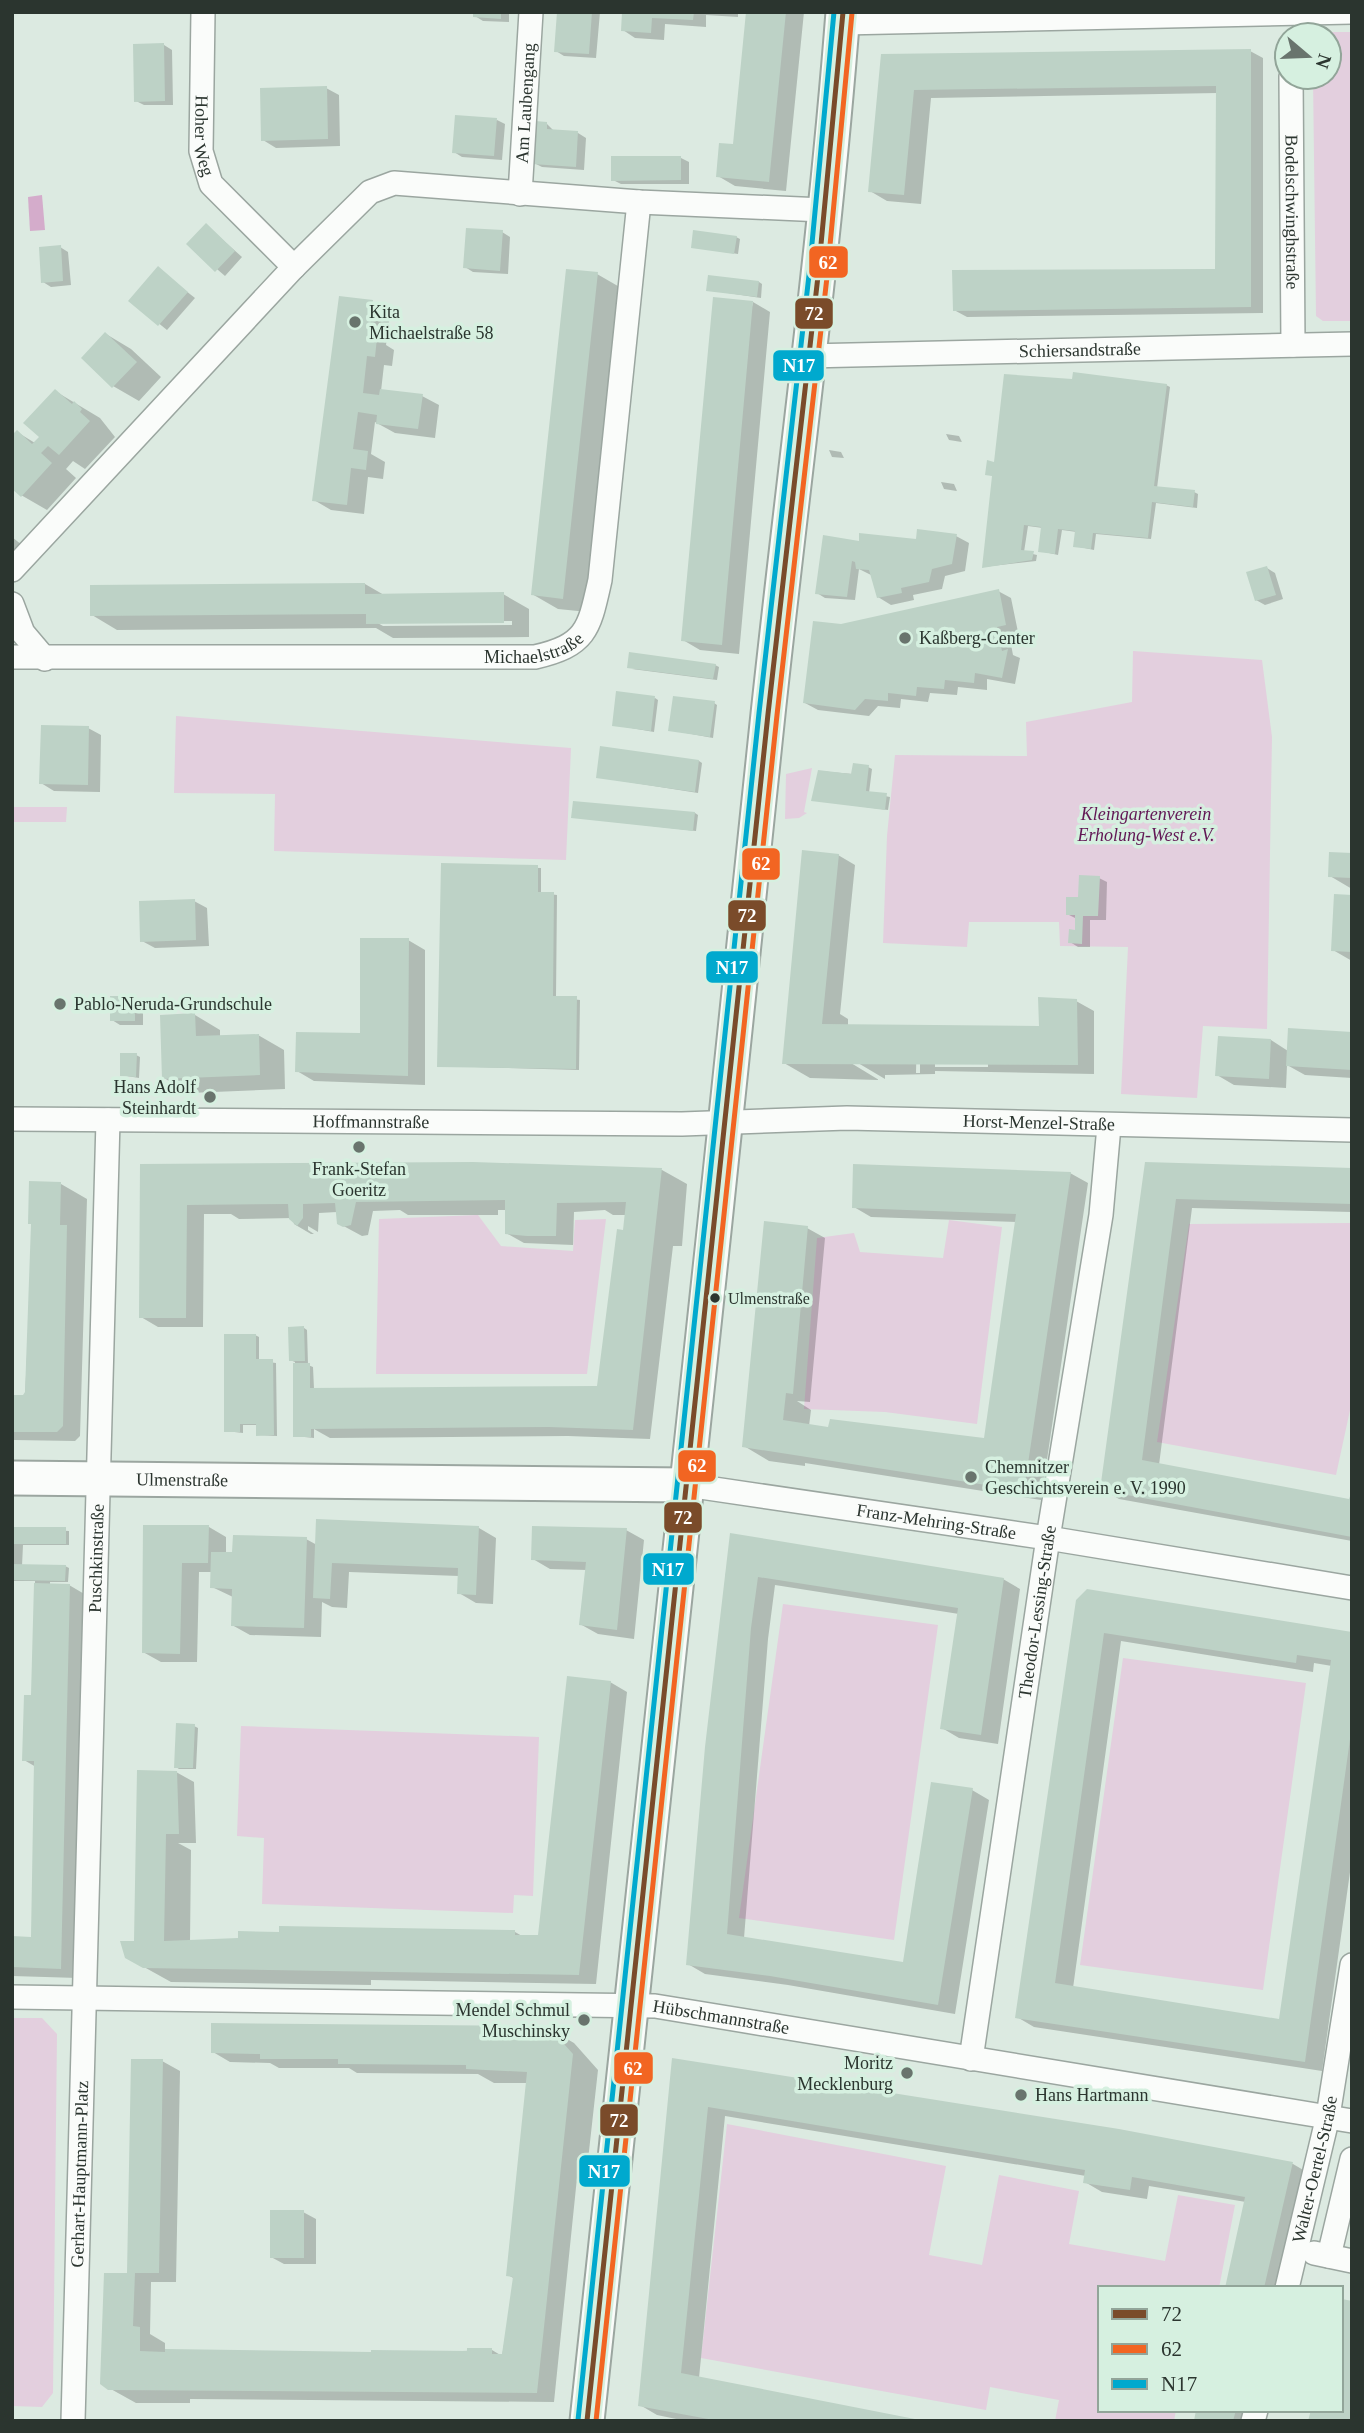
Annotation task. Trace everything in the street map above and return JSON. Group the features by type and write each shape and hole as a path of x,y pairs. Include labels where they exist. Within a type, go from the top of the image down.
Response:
{"street":[{"name":"Hoher Weg","path":"203,12 201,150 211,184 294,267"},
{"name":"Am Laubengang","path":"520,194 531,12"},
{"path":"587,2421 728,1121 843,18 1291,20 1352,12"},
{"name":"Bodelschwinghstraße","path":"1291,91 1293,345"},
{"path":"14,571 294,267 370,191 382,185 394,183 639,202 823,210"},
{"name":"Michaelstraße","path":"12,657 535,657 559,652 580,639 592,614 600,580 639,202"},
{"name":"Schiersandstraße","path":"807,356 1352,344"},
{"path":"12,604 23,633 45,659"},
{"name":"Horst-Menzel-Straße","path":"728,1121 847,1118 1352,1130"},
{"name":"Hoffmannstraße","path":"12,1119 670,1124 728,1121"},
{"name":"Puschkinstraße","path":"83,1998 108,1120"},
{"name":"Theodor-Lessing-Straße","path":"971,2059 1048,1538 1101,1215 1109,1126"},
{"name":"Ulmenstraße","path":"12,1478 687,1485"},
{"name":"Franz-Mehring-Straße","path":"687,1485 1048,1538 1352,1588"},
{"name":"Walter-Oertel-Straße","path":"1288,2286 1328,2116 1352,1965"},
{"path":"12,1997 83,1998"},
{"name":"Hübschmannstraße","path":"83,1998 632,2004 1352,2120"},
{"name":"Gerhart-Hauptmann-Platz","path":"73,2421 83,1998"},
{"name":"Walter-Oertel-Straße","path":"1329,2256 1352,2160"},
{"path":"1297,2250 1352,2262"}],"green space":[{"path":"1343,32 1352,32 1352,321 1323,321 1316,316 1313,91 1343,91"},
{"name":"Kleingartenverein Erholung-West e.V.","path":"1133,651 1262,660 1272,737 1267,1029 1203,1026 1197,1098 1121,1094 1128,947 1060,946 1059,922 969,922 967,947 883,943 887,836 895,755 1027,756 1026,722 1132,702"},
{"path":"176,716 571,748 566,860 274,851 275,794 174,793"},
{"path":"812,768 804,812 807,813 799,818 785,819 786,774"},
{"path":"12,807 67,807 66,822 12,822"},
{"path":"478,1215 501,1246 573,1251 575,1220 606,1219 587,1374 376,1374 379,1219"},
{"path":"949,1220 1002,1227 977,1424 885,1412 804,1409 817,1238 854,1233 860,1252 943,1258"},
{"path":"1352,1223 1352,1401 1336,1475 1157,1442 1189,1224"},
{"path":"783,1604 938,1625 894,1940 739,1918"},
{"path":"1123,1658 1306,1683 1263,1990 1080,1965"},
{"path":"241,1726 539,1737 533,1896 514,1895 513,1913 262,1904 264,1838 237,1836"},
{"path":"12,2018 42,2018 57,2034 53,2393 42,2407 12,2406"},
{"path":"727,2124 946,2166 929,2255 982,2265 999,2175 1079,2191 1069,2244 1165,2261 1178,2195 1235,2205 1219,2286 1098,2286 1098,2412 1176,2412 1174,2421 1055,2421 1059,2400 990,2387 986,2410 701,2358"}],"shaded area":[{"path":"42,195 45,230 30,231 28,197"}],"building":[{"path":"473,12 501,12 501,19 473,17"},
{"path":"557,12 592,12 589,54 554,52"},
{"path":"622,12 694,12 693,20 652,18 651,33 621,31"},
{"path":"746,12 786,12 769,182 716,177 719,143 733,144"},
{"path":"164,43 165,101 134,102 133,44"},
{"path":"1251,49 1251,307 953,311 952,270 1215,269 1216,86 914,90 904,195 868,192 881,54"},
{"path":"327,86 328,139 261,141 260,88"},
{"path":"455,115 497,118 494,156 452,153"},
{"path":"535,121 547,122 547,129 578,131 576,167 532,164"},
{"path":"611,156 681,156 681,180 611,181"},
{"path":"206,223 235,251 215,272 186,244"},
{"path":"466,228 503,230 500,271 463,268"},
{"path":"693,230 737,236 734,254 691,248"},
{"path":"61,245 63,281 41,283 39,247"},
{"path":"158,266 188,292 158,326 128,301"},
{"path":"566,269 598,272 563,599 531,595"},
{"path":"708,275 759,281 757,297 706,291"},
{"path":"339,296 373,300 369,337 377,338 375,357 367,356 363,393 379,395 380,389 423,394 418,429 376,424 377,415 358,412 353,449 368,451 366,470 351,468 347,505 312,501"},
{"path":"713,297 753,301 722,645 681,641"},
{"path":"105,332 137,362 112,388 81,358"},
{"path":"1073,372 1167,384 1154,486 1195,490 1193,507 1152,502 1148,538 1093,533 1091,549 1073,547 1075,531 1058,529 1055,554 1038,552 1041,527 1024,525 1021,550 1034,551 1032,560 982,568 992,476 985,475 987,460 994,462 1004,374 1072,379"},
{"path":"55,389 72,404 74,401 82,409 80,412 90,421 59,455 48,446 41,453 52,463 21,497 12,489 12,435 17,430 32,444 39,437 23,423"},
{"path":"917,529 957,534 952,564 932,569 929,582 901,588 902,593 877,598 869,570 856,569 855,562 852,561 847,597 815,594 823,535 859,541 859,533 916,539"},
{"path":"1267,566 1276,595 1255,601 1246,572"},
{"path":"365,583 365,594 504,592 504,623 366,624 366,614 90,616 90,585"},
{"name":"Kaßberg-Center","path":"999,589 1006,625 997,627 1002,651 1008,649 1002,678 975,673 974,683 945,680 944,689 917,687 916,696 888,693 888,701 865,699 855,710 803,703 813,621 841,624"},
{"path":"629,652 716,664 713,679 627,668"},
{"path":"616,691 655,696 651,731 612,726"},
{"path":"673,696 715,701 710,737 668,731"},
{"path":"41,725 89,726 88,785 39,784"},
{"path":"600,746 699,760 695,792 596,778"},
{"path":"853,763 869,765 866,791 887,793 885,810 811,801 818,770 851,774"},
{"path":"573,801 695,812 693,831 571,818"},
{"path":"802,850 839,854 822,1024 1039,1026 1038,997 1077,999 1078,1065 782,1064"},
{"path":"1329,852 1352,853 1352,878 1328,877"},
{"path":"441,863 538,865 538,892 554,892 553,996 577,996 576,1069 437,1067"},
{"path":"1079,875 1100,876 1098,916 1083,916 1082,944 1068,943 1069,929 1075,930 1075,915 1066,915 1066,897 1078,897"},
{"path":"1334,894 1352,895 1352,952 1331,951"},
{"path":"195,899 196,940 140,942 139,901"},
{"path":"360,938 409,938 408,1076 295,1072 296,1032 360,1033"},
{"path":"110,996 135,996 135,1021 110,1021"},
{"path":"195,1013 196,1036 259,1034 260,1075 162,1079 160,1015"},
{"path":"1288,1028 1352,1032 1352,1070 1286,1066"},
{"path":"1218,1036 1271,1039 1269,1079 1215,1076"},
{"path":"120,1053 137,1053 136,1077 120,1076"},
{"path":"473,1162 662,1168 633,1430 549,1427 311,1429 311,1437 293,1437 293,1363 310,1363 310,1388 597,1386 617,1229 623,1230 626,1202 557,1203 556,1236 505,1234 505,1200 356,1202 351,1225 343,1227 337,1224 335,1203 303,1204 303,1218 297,1226 289,1219 288,1204 187,1205 186,1318 139,1318 140,1164"},
{"path":"1145,1162 1352,1168 1352,1204 1176,1199 1142,1460 1349,1499 1352,1491 1352,1537 1100,1490"},
{"path":"853,1164 1071,1172 1024,1491 742,1447 764,1221 808,1226 793,1394 786,1393 783,1420 828,1427 830,1419 984,1438 1016,1214 852,1208"},
{"path":"29,1181 61,1182 60,1225 67,1225 63,1426 57,1432 12,1432 12,1395 23,1395 25,1392 31,1224 28,1224"},
{"path":"304,1326 305,1361 289,1361 288,1327"},
{"path":"224,1334 256,1334 256,1359 273,1359 274,1435 256,1436 256,1424 240,1424 240,1432 224,1432"},
{"path":"316,1519 479,1526 476,1595 457,1594 458,1568 332,1563 330,1599 313,1598"},
{"path":"143,1525 209,1525 208,1563 182,1563 180,1654 142,1653"},
{"path":"532,1526 627,1528 617,1630 579,1625 586,1562 531,1560"},
{"path":"12,1527 66,1527 66,1544 12,1544"},
{"path":"730,1533 1004,1578 981,1735 940,1729 958,1608 758,1577 751,1628 727,1934 903,1962 931,1782 973,1788 938,2005 770,1976 686,1965 705,1747"},
{"path":"233,1535 307,1537 304,1628 231,1626 232,1589 210,1588 211,1552 232,1552"},
{"path":"12,1564 66,1565 65,1581 12,1580"},
{"path":"34,1583 70,1584 61,1969 12,1967 12,1936 31,1937 34,1761 22,1761 24,1695 31,1695"},
{"path":"1087,1589 1352,1632 1352,1725 1305,2062 1015,2018 1076,1600","holes":["1104,1633 1296,1663 1297,1655 1331,1660 1279,2019 1055,1983"]},
{"path":"567,1676 611,1681 579,1975 143,1968 125,1958 120,1941 134,1941 137,1770 177,1771 179,1834 166,1834 164,1941 238,1938 238,1931 279,1932 279,1926 515,1930 515,1935 538,1935"},
{"path":"176,1723 195,1724 193,1768 174,1768"},
{"path":"211,2023 548,2026 573,2054 537,2393 108,2390 100,2384 104,2273 127,2273 131,2059 163,2059 159,2273 135,2273 133,2326 140,2327 140,2351 165,2352 165,2349 371,2352 467,2351 467,2348 492,2348 492,2354 502,2354 513,2277 506,2276 527,2072 466,2069 466,2065 338,2064 338,2059 260,2059 260,2054 211,2053"},
{"path":"672,2058 1119,2129 1293,2162 1264,2286 1225,2286 1245,2197 1132,2177 1130,2190 1083,2183 1085,2170 708,2107 681,2373 925,2421 719,2421 638,2406"},
{"path":"270,2210 304,2210 304,2258 270,2258"},
{"path":"1343,2299 1352,2301 1351,2421 1308,2421 1310,2412 1343,2412"},
{"path":"1196,2412 1235,2412 1233,2421 1194,2421"}],"transit line":[{"name":"N17","path":"578,2420 759,713 809,275 834,12"},
{"name":"72","path":"587,2421 768,714 818,276 843,12"},
{"name":"62","path":"596,2421 777,715 827,277 852,13"}],"place":[{"name":"Kita Michaelstraße 58","path":"355,322"},
{"name":"Kaßberg-Center","path":"905,638"},
{"name":"Pablo-Neruda-Grundschule","path":"60,1004"},
{"name":"Hans Adolf Steinhardt","path":"210,1097"},
{"name":"Frank-Stefan Goeritz","path":"359,1147"},
{"name":"Ulmenstraße","path":"715,1298"},
{"name":"Chemnitzer Geschichtsverein e. V. 1990","path":"971,1477"},
{"name":"Mendel Schmul Muschinsky","path":"584,2020"},
{"name":"Moritz Mecklenburg","path":"907,2073"},
{"name":"Hans Hartmann","path":"1021,2095"}]}
